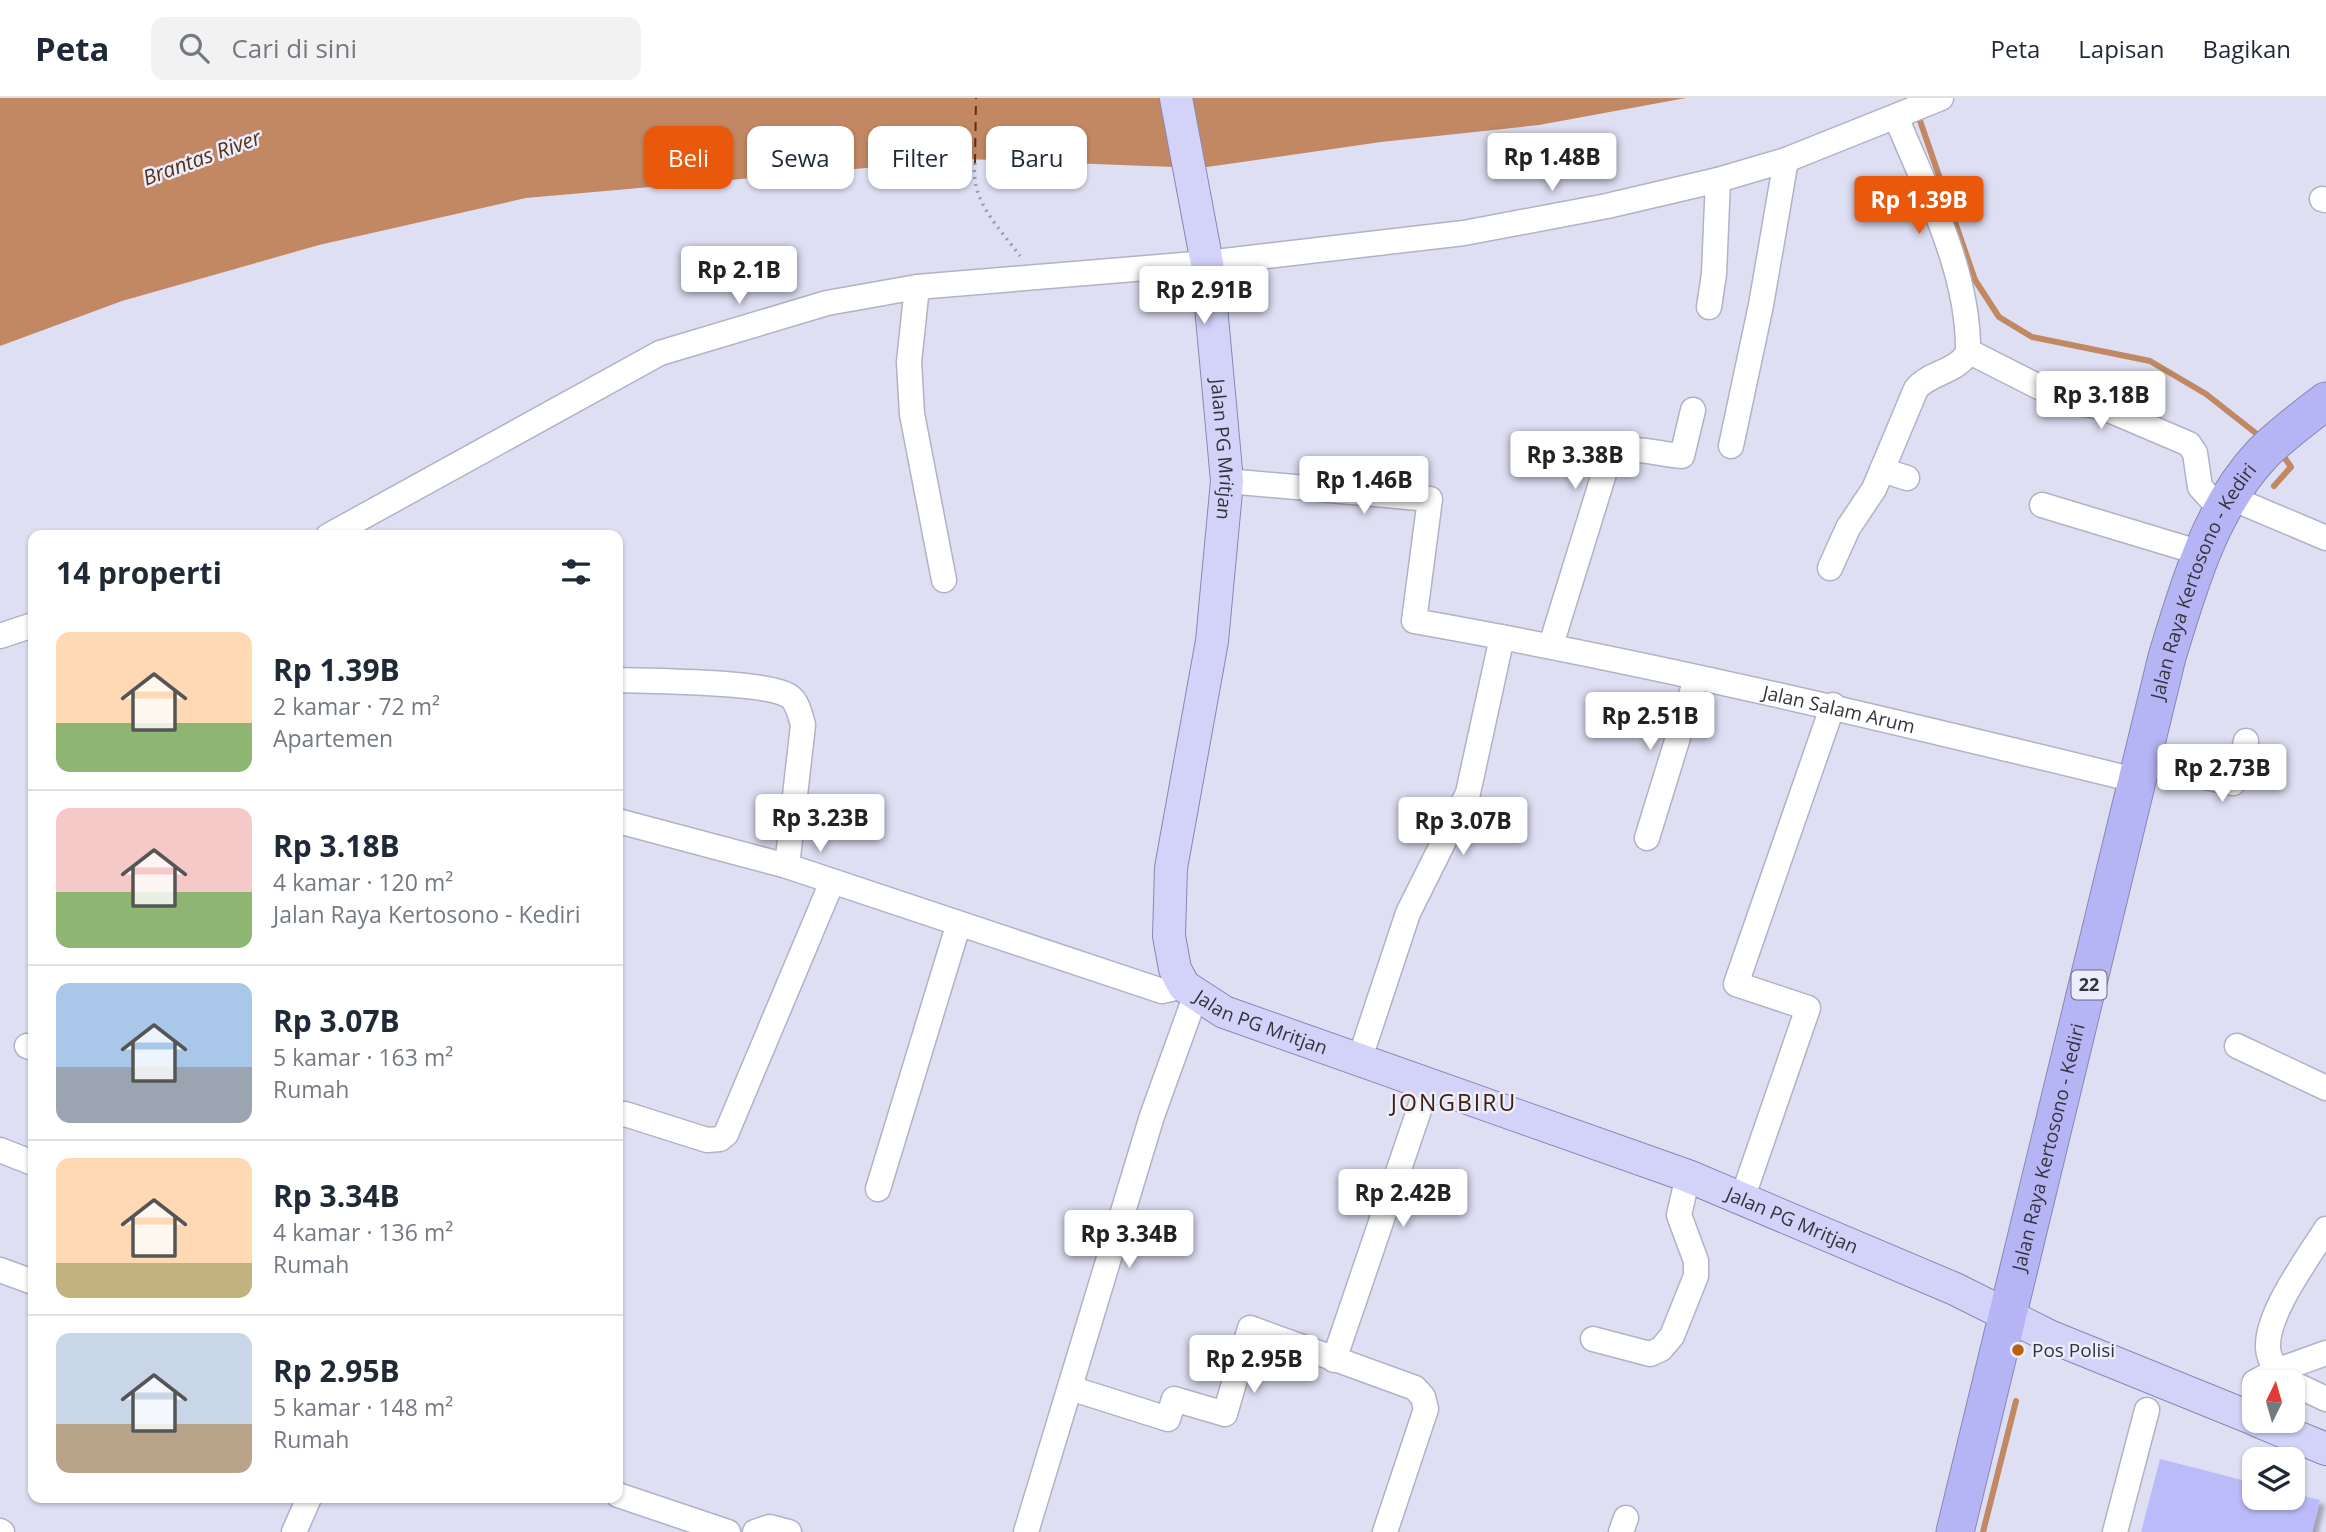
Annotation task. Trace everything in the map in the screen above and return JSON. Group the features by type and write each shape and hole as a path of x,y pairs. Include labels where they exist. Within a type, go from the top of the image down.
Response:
{"highway":[{"name":"Jalan Raya Kertosono - Kediri","path":"1955,1532 2167,657 2202,553 2225,504 2263,454 2316,413"}],"main road":[{"name":"Jalan PG Mritjan","path":"1176,98 1206,256 1221,394 1227,481 1212,641 1171,868 1169,936 1175,969 1189,991 1224,1012 1688,1176 1955,1289 2008,1317 2208,1402 2242,1412"},
{"name":"Jalan PG Mritjan","path":"2291,1433 2326,1449"}],"street":[{"path":"339,530 660,353 827,303 917,287 1036,277 1206,256 1464,233 1607,206 1718,180 1786,160 1931,102"},
{"path":"1830,568 1848,528 1867,502 1916,389 1928,378 1959,364 1968,351 1965,309 1950,257 1896,117"},
{"path":"1731,446 1761,305 1786,160"},
{"path":"1709,307 1714,274 1718,180"},
{"path":"917,287 909,362 912,414 944,580"},
{"path":"1968,351 2041,388 2080,404 2102,407 2189,444 2195,453 2200,487 2225,504 2326,538"},
{"path":"1551,645 1607,464 1618,453 1628,449 1682,456 1693,410"},
{"path":"1882,470 1907,478"},
{"name":"Jalan Salam Arum","path":"1227,481 1430,499 1414,621 1551,645 1696,679 1833,705 2141,772 2233,783 2238,776 2246,741"},
{"path":"2042,505 2202,553"},
{"path":"0,636 28,627"},
{"path":"1360,1058 1408,913 1468,793 1502,637"},
{"path":"1647,838 1696,679"},
{"path":"623,680 698,682 773,690 790,696 797,705 803,724 787,866"},
{"path":"1742,1199 1808,1008 1736,984 1833,705"},
{"path":"623,822 787,866 958,926 1163,991 1189,991 1026,1532"},
{"path":"623,1115 707,1140 720,1139 726,1134 832,881"},
{"path":"878,1189 958,926"},
{"path":"2237,1046 2326,1088"},
{"path":"1334,1360 1428,1084"},
{"path":"0,1150 28,1161"},
{"path":"1593,1339 1650,1354 1661,1349 1672,1336 1696,1276 1696,1261 1679,1216 1688,1176"},
{"path":"2276,1370 2268,1348 2272,1326 2325,1231"},
{"path":"0,1262 28,1272"},
{"path":"0,1270 28,1280"},
{"path":"1070,1388 1168,1419 1174,1399 1225,1414 1250,1328 1415,1388 1423,1398 1426,1409 1385,1532"},
{"path":"2299,1370 2326,1353"},
{"path":"2305,1379 2326,1376"},
{"path":"2305,1391 2326,1399"},
{"path":"2208,1402 2242,1393"},
{"path":"2115,1532 2147,1410"},
{"path":"623,1497 728,1532"},
{"path":"294,1532 307,1503"},
{"path":"755,1532 770,1527 789,1532"}],"path":[{"path":"975,163 973,180 977,196 1036,277"}],"water":[{"name":"Brantas River","path":"0,98 1686,98 1539,125 1381,142 1200,168 1087,164 1087,126 986,126 986,160 972,159 972,126 868,126 868,168 854,169 854,126 747,126 747,178 733,180 733,126 644,126 644,188 526,198 319,245 122,301 0,346"}],"building":[{"path":"2160,1459 2242,1480 2242,1510 2305,1510 2305,1496 2320,1500 2312,1532 2141,1532"}],"waterway":[{"path":"1917,112 1975,280 1999,317 2032,337 2150,361 2206,394 2262,438"},
{"path":"2274,486 2291,467 2282,454"},
{"path":"1983,1532 2016,1401"}],"ferry route":[{"path":"975,163 976,98"}],"place":[{"name":"Pos Polisi","path":"2018,1350"}],"district":[{"name":"JONGBIRU","path":"1454,1103"}]}
